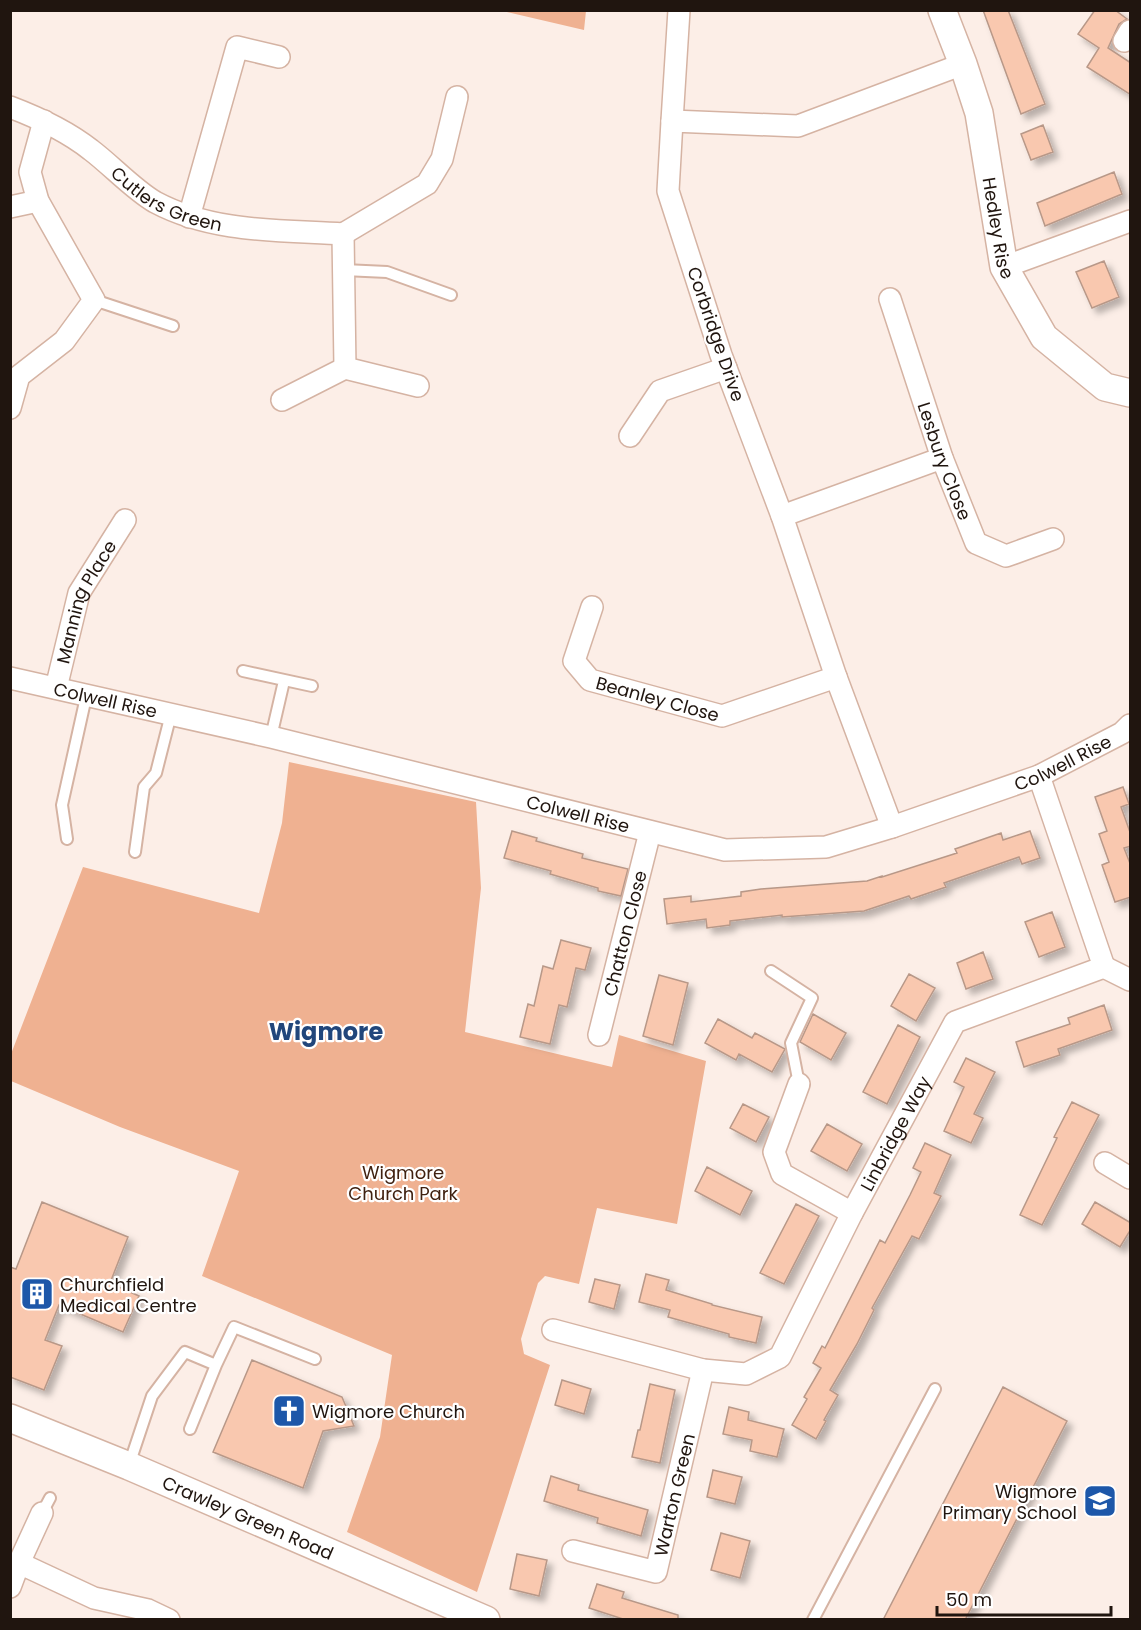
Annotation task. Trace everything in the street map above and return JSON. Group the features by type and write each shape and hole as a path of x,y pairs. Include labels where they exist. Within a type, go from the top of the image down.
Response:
{"street":[{"name":"Corbridge Drive","path":"679,10 668,191 726,368 782,516 836,676 892,827"},
{"name":"Hedley Rise","path":"942,10 979,113 1004,267 1044,337 1105,387 1131,393"},
{"path":"189,217 237,47 279,57"},
{"path":"672,121 798,126 963,64"},
{"path":"345,368 343,234 427,184 442,159 457,97"},
{"name":"Cutlers Green","path":"10,107 44,121 89,148 153,200 189,217 221,225 343,234"},
{"path":"10,408 15,375 64,341 94,300 38,201 30,172 44,121"},
{"path":"10,207 38,201"},
{"path":"1004,267 1131,221"},
{"name":"Lesbury Close","path":"890,299 942,458 976,543 1006,556 1053,538"},
{"path":"282,400 345,368 418,386"},
{"path":"630,436 660,391 726,368"},
{"path":"782,516 942,458"},
{"name":"Manning Place","path":"56,688 79,593 124,520"},
{"name":"Beanley Close","path":"592,607 574,661 590,680 722,716 836,676"},
{"name":"Colwell Rise","path":"10,678 271,738 725,850 826,847 892,827 1039,776 1122,733 1131,725"},
{"path":"1039,776 1104,967 1131,981"},
{"name":"Chatton Close","path":"599,1035 650,832"},
{"name":"Linbridge Way","path":"553,1330 703,1370 746,1374 780,1357 852,1214 955,1022 1104,967"},
{"path":"799,1084 774,1152 782,1174 852,1214"},
{"path":"1105,1163 1131,1178"},
{"name":"Warton Green","path":"573,1551 656,1572 703,1370"},
{"name":"Crawley Green Road","path":"10,1418 129,1466 486,1620"},
{"path":"10,1587 46,1505"},
{"path":"19,1563 94,1598 148,1610 169,1620"}],"lane":[{"path":"344,270 387,272 451,295"},
{"path":"94,300 172,326"},
{"path":"243,671 312,686"},
{"path":"271,738 284,681"},
{"path":"67,839 62,805 86,697"},
{"path":"135,852 144,787 156,773 171,714"},
{"path":"771,971 812,998 791,1043 799,1084"},
{"path":"190,1429 234,1327 315,1359"},
{"path":"129,1466 152,1396 185,1352 216,1365"},
{"path":"813,1620 935,1389"}],"green space":[{"path":"503,11 586,11 584,30"},
{"name":"Wigmore Church Park","path":"289,762 476,802 481,888 465,1032 612,1067 619,1035 706,1061 677,1224 597,1208 579,1284 545,1276 538,1283 521,1339 524,1354 550,1365 477,1592 347,1532 380,1437 392,1355 202,1276 239,1171 120,1127 11,1081 11,1054 83,867 259,913 282,823"}],"building":[{"path":"983,10 1008,10 1045,104 1021,114"},
{"path":"1095,10 1115,10 1127,19 1119,24 1108,48 1131,63 1131,95 1087,67 1099,48 1078,34"},
{"path":"1043,125 1053,152 1031,160 1021,134"},
{"path":"1114,172 1122,194 1045,226 1037,203"},
{"path":"1104,261 1119,297 1092,308 1076,272"},
{"path":"1123,787 1129,804 1121,807 1131,835 1131,846 1124,848 1131,866 1131,897 1115,902 1102,865 1109,862 1099,834 1107,831 1095,797"},
{"path":"512,831 537,838 536,841 583,854 582,858 628,869 621,896 598,891 598,888 550,874 551,871 504,858"},
{"path":"1030,831 1040,858 1022,864 1019,857 944,883 946,887 911,899 909,896 864,911 782,917 782,915 730,921 730,925 707,928 706,919 667,924 664,899 691,896 691,902 741,896 741,892 761,889 867,881 957,853 955,849 1001,833 1003,840"},
{"path":"1052,912 1065,947 1039,957 1025,922"},
{"path":"561,940 591,948 585,970 576,968 567,1007 559,1005 550,1044 520,1037 528,1004 534,1006 543,966 553,969"},
{"path":"983,952 993,979 966,989 957,963"},
{"path":"909,974 935,988 916,1021 891,1006"},
{"path":"659,975 688,983 673,1045 643,1036"},
{"path":"1104,1005 1112,1030 1058,1049 1060,1055 1024,1067 1016,1042 1070,1024 1068,1018"},
{"path":"813,1014 846,1033 831,1060 800,1042"},
{"path":"718,1019 752,1038 755,1033 785,1049 772,1072 739,1054 736,1060 705,1043"},
{"path":"898,1025 920,1037 887,1104 863,1092"},
{"path":"966,1058 995,1072 974,1114 983,1118 971,1143 944,1131 964,1087 954,1082"},
{"path":"1072,1102 1099,1115 1042,1225 1020,1215"},
{"path":"743,1104 769,1117 756,1142 730,1128"},
{"path":"827,1124 862,1144 847,1171 811,1151"},
{"path":"925,1143 951,1155 934,1193 941,1196 919,1239 912,1236 872,1308 874,1310 857,1344 830,1390 838,1395 816,1439 792,1425 807,1399 804,1397 821,1368 813,1363 822,1346 825,1348 880,1240 885,1243 910,1195 921,1172 913,1168"},
{"path":"707,1167 752,1191 740,1215 695,1191"},
{"name":"Churchfield Medical Centre","path":"42,1202 128,1237 110,1283 139,1296 123,1332 59,1305 45,1340 62,1346 44,1390 10,1377 10,1267 16,1269"},
{"path":"1095,1202 1131,1223 1131,1229 1120,1247 1082,1224"},
{"path":"796,1204 819,1216 784,1284 760,1273"},
{"path":"646,1274 669,1280 666,1290 712,1305 762,1317 756,1343 729,1337 729,1334 668,1317 670,1310 639,1302"},
{"path":"595,1279 620,1285 614,1309 589,1302"},
{"name":"Wigmore Church","path":"252,1360 342,1397 354,1426 323,1431 303,1488 213,1452"},
{"path":"562,1380 591,1389 584,1414 555,1405"},
{"path":"650,1384 675,1390 660,1463 632,1457"},
{"path":"1003,1387 1067,1421 965,1620 883,1620"},
{"path":"729,1407 749,1412 748,1420 784,1429 777,1457 750,1451 752,1440 723,1434"},
{"path":"713,1470 742,1477 735,1504 707,1497"},
{"path":"551,1476 579,1485 578,1490 648,1510 641,1536 597,1523 598,1518 544,1501"},
{"path":"721,1533 750,1541 740,1578 711,1570"},
{"path":"517,1554 547,1560 539,1596 510,1589"},
{"path":"597,1584 624,1592 622,1598 678,1615 678,1620 626,1620 589,1608"}],"place":[{"name":"Churchfield Medical Centre","path":"37,1294"},
{"name":"Wigmore Church","path":"289,1411"},
{"name":"Wigmore Primary School","path":"1100,1501"}],"district":[{"name":"Wigmore","path":"326,1031"}]}
